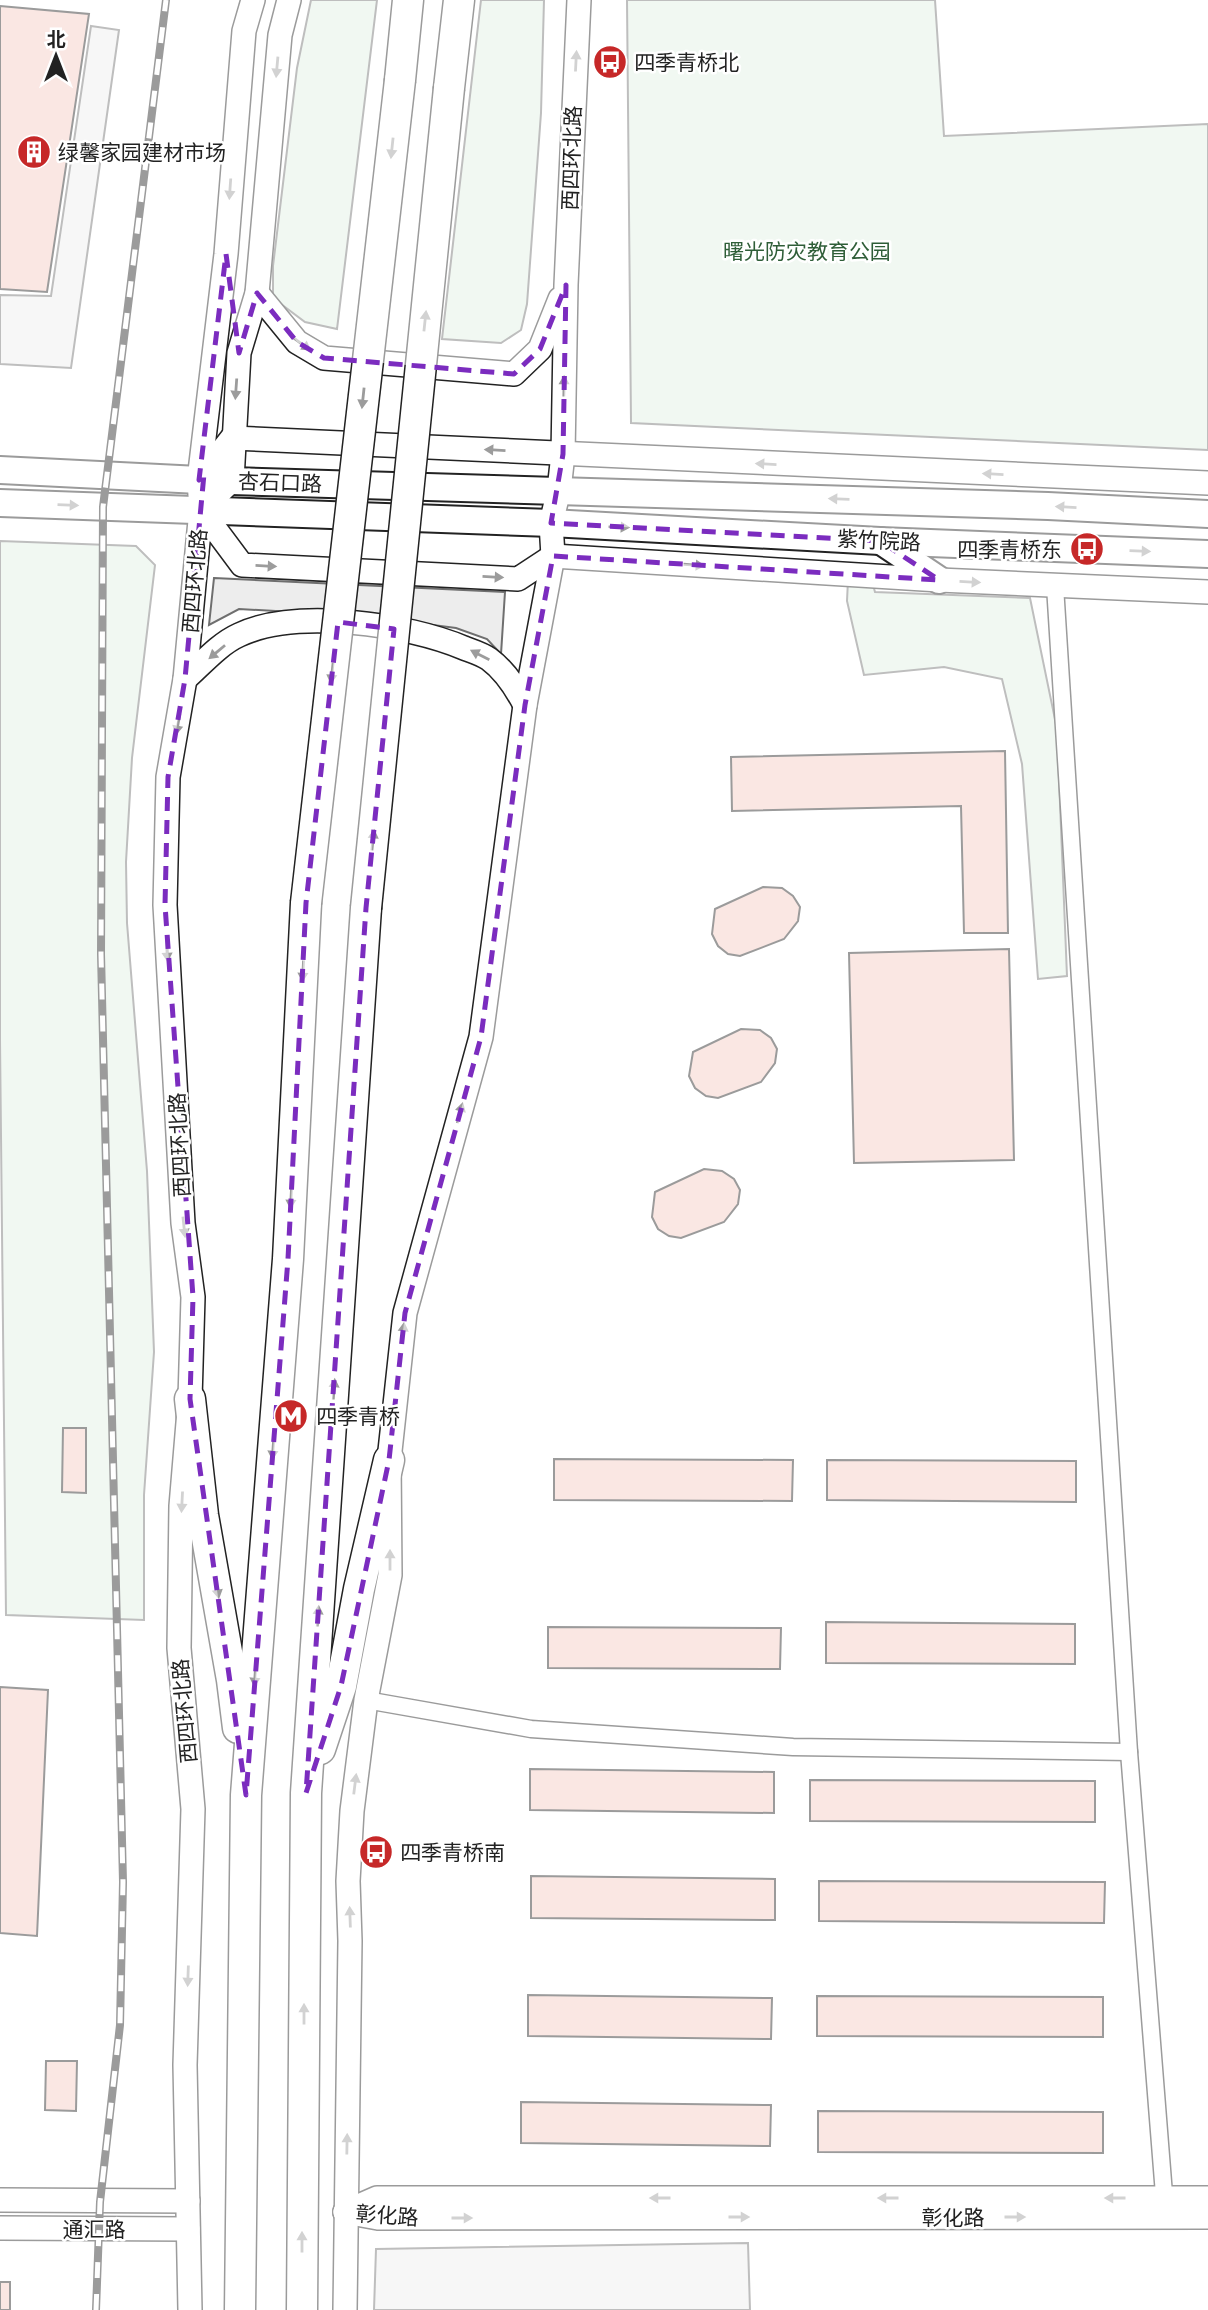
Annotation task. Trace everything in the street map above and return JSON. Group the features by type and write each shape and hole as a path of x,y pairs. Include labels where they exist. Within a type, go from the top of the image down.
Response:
{"highway":[{"path":"240,2310 246,1795 288,1259 306,902 408,0"},
{"path":"302,2310 306,1793 366,908 459,0"},
{"path":"190,1399 203,1515 232,1680 246,1795"},
{"path":"306,1793 341,1686 359,1589 389,1460"}],"main road":[{"name":"杏石口路","path":"0,470 199,480 559,490"},
{"name":"紫竹院路","path":"559,490 1208,514"},
{"name":"杏石口路","path":"0,503 551,523"},
{"name":"紫竹院路","path":"551,523 880,541 1208,554"},
{"path":"880,541 939,580"}],"street":[{"path":"253,0 243,31 226,254 199,480 201,510 242,565 518,579 553,556"},
{"path":"232,480 232,438 239,353 257,293 280,35 289,0"},
{"name":"西四环北路","path":"345,2310 349,1852 366,1700 390,1575 389,1460 405,1313 481,1037 524,705 553,556 551,523 559,490 563,454 566,285 579,0"},
{"path":"226,254 239,353"},
{"path":"257,293 297,342 324,358 514,374 540,349 566,285"},
{"path":"199,480 232,438"},
{"path":"232,438 1208,483"},
{"name":"西四环北路","path":"190,2310 185,2065 192,1809 179,1648 181,1506 190,1399 192,1297 183,1223 164,905 168,777 186,679 201,510 232,480"},
{"name":"紫竹院路","path":"553,556 939,580 1208,592"},
{"path":"1055,586 1129,1752 1165,2208"},
{"path":"186,679 238,635 264,626 294,621 367,624 440,637 488,658 515,686 524,705"},
{"path":"366,1700 531,1729 793,1748 1129,1752"},
{"name":"彰化路","path":"345,2212 378,2218 1165,2208 1208,2198"},
{"name":"通汇路","path":"0,2200 188,2201"},
{"name":"彰化路","path":"1165,2208 1208,2217"},
{"name":"通汇路","path":"0,2228 188,2230"}],"highlighted area":[{"path":"226,254 239,353 257,293 297,342 324,358 514,374 540,349 566,285 563,454 551,523 880,541 939,580 553,556 525,705 481,1037 405,1313 389,1460 341,1686 306,1793 366,908 394,629 338,622 306,903 288,1259 246,1795 190,1399 193,1297 165,905 168,777 185,679 204,474 199,480"}],"green space":[{"path":"311,0 377,0 337,329 305,322 273,298 273,266 297,68"},
{"path":"481,0 544,0 541,113 527,304 521,330 501,343 442,339"},
{"name":"曙光防灾教育公园","path":"627,0 935,0 944,136 1208,124 1208,450 631,423"},
{"path":"0,541 136,546 155,565 132,758 126,862 127,923 147,1171 154,1352 144,1495 144,1620 6,1615 0,1040"},
{"path":"848,580 872,581 875,592 1030,598 1057,729 1067,976 1038,979 1022,764 1002,679 944,667 864,675 847,601"}],"shaded area":[{"path":"91,26 119,30 71,368 0,364 0,295 51,296"},
{"path":"214,578 505,592 501,654 487,639 456,628 363,616 239,609 209,625"},
{"path":"748,2243 750,2310 374,2310 376,2249"}],"building":[{"name":"绿馨家园建材市场","path":"0,6 89,14 47,292 0,289"},
{"path":"1005,751 1008,933 964,933 961,806 732,811 731,757"},
{"path":"763,887 782,888 793,896 800,907 798,921 784,939 740,956 728,954 718,946 712,934 715,909"},
{"path":"1009,949 1014,1160 854,1163 849,953"},
{"path":"741,1029 760,1030 771,1038 777,1049 775,1063 761,1082 718,1098 706,1096 695,1088 689,1076 693,1052"},
{"path":"704,1169 722,1171 734,1179 740,1190 738,1204 724,1222 681,1238 669,1236 658,1229 652,1217 655,1192"},
{"path":"63,1428 86,1428 86,1493 62,1492"},
{"path":"554,1459 793,1460 792,1501 554,1500"},
{"path":"827,1460 1076,1461 1076,1502 827,1500"},
{"path":"826,1622 1075,1624 1075,1664 826,1663"},
{"path":"548,1627 781,1628 780,1669 548,1668"},
{"path":"0,1687 48,1690 37,1936 0,1933"},
{"path":"530,1769 774,1772 774,1813 530,1810"},
{"path":"810,1780 1095,1781 1095,1822 810,1821"},
{"path":"531,1876 775,1879 775,1920 531,1918"},
{"path":"819,1881 1105,1882 1104,1923 819,1921"},
{"path":"528,1995 772,1998 771,2039 528,2036"},
{"path":"817,1996 1103,1997 1103,2037 817,2036"},
{"path":"46,2061 77,2061 76,2111 45,2110"},
{"path":"521,2102 771,2105 770,2146 521,2143"},
{"path":"818,2111 1103,2112 1103,2153 818,2152"},
{"path":"0,2282 10,2282 10,2310 0,2310"}],"railway":[{"path":"96,2310 100,2202 120,2025 123,1882 101,954 103,507 166,0"}],"place":[{"name":"四季青桥北","path":"610,62"},
{"name":"绿馨家园建材市场","path":"34,152"},
{"name":"四季青桥东","path":"1087,549"},
{"name":"四季青桥","path":"291,1416"},
{"name":"四季青桥南","path":"376,1852"}]}
